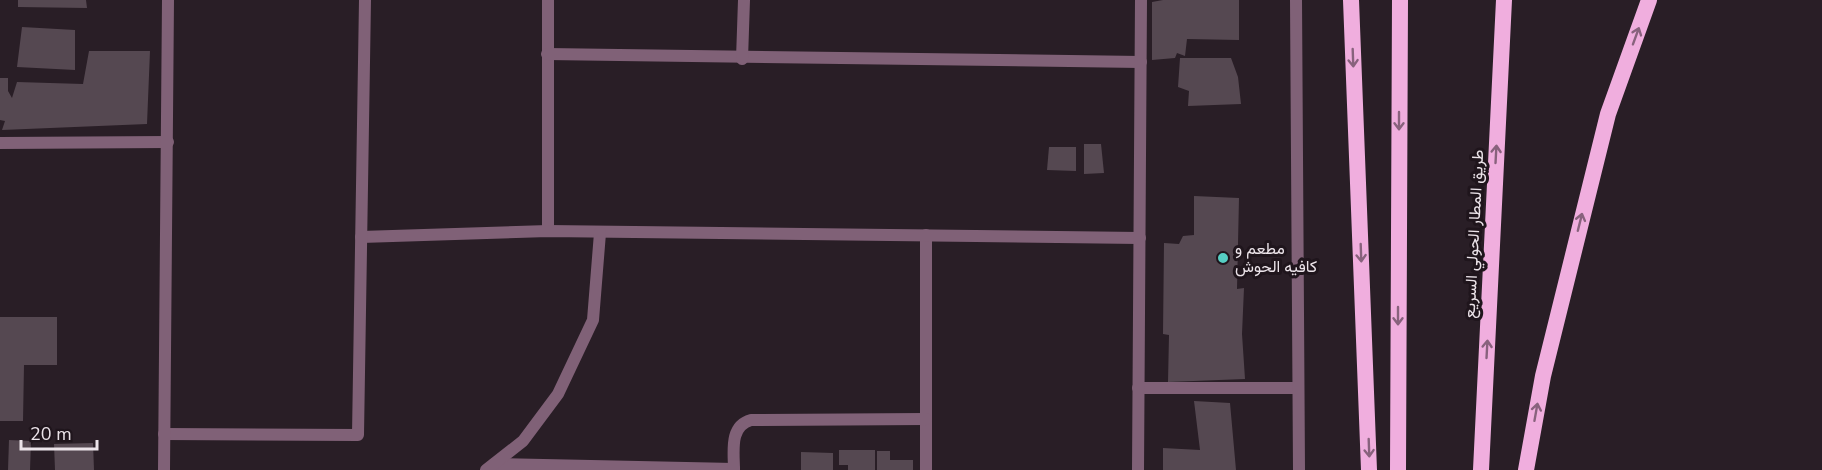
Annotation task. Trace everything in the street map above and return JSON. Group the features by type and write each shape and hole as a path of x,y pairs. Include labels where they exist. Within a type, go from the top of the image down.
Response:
{"highway":[{"path":"1350,0 1369,470"},
{"path":"1398,470 1400,0"},
{"name":"طريق المطار الحولي السريع","path":"1481,470 1504,0"},
{"path":"1526,470 1543,376 1608,114 1649,0"}],"street":[{"path":"164,470 168,0"},
{"path":"164,434 358,435 364,0"},
{"path":"548,0 548,231"},
{"path":"742,58 744,0"},
{"path":"1138,470 1141,0"},
{"path":"1296,0 1299,470"},
{"path":"547,54 1141,62"},
{"path":"0,143 168,142"},
{"path":"361,237 548,231 1140,238"},
{"path":"490,467 523,441 558,394 593,320 600,233"},
{"path":"926,235 926,470"},
{"path":"1138,388 1297,388"},
{"path":"490,467 734,469 735,432 744,422 751,420 926,420"}],"building":[{"path":"18,0 86,0 87,8 18,7"},
{"path":"1239,0 1239,40 1187,39 1185,56 1177,53 1175,58 1152,60 1152,2"},
{"path":"22,27 75,30 75,70 17,67"},
{"path":"89,51 150,51 147,124 2,130 5,121 0,120 0,78 8,78 8,91 12,98 17,82 83,84"},
{"path":"1180,58 1231,58 1238,77 1241,104 1188,106 1189,91 1178,87"},
{"path":"1084,144 1101,144 1104,173 1084,174"},
{"path":"1049,147 1076,147 1076,171 1047,170"},
{"path":"1194,196 1239,198 1237,289 1244,288 1242,334 1245,379 1168,382 1169,335 1163,334 1164,243 1179,244 1183,236 1194,235"},
{"path":"0,317 57,317 57,365 24,365 23,421 0,421"},
{"path":"1194,401 1230,403 1236,470 1163,470 1163,448 1200,450"},
{"path":"9,440 31,441 30,470 8,470"},
{"path":"93,443 94,470 55,470 54,444"},
{"path":"839,450 875,450 875,470 848,470 848,465 839,465"},
{"path":"877,451 890,451 890,460 913,460 913,470 877,470"},
{"path":"801,452 833,453 833,470 801,470"}],"place":[{"name":"مطعم و كافيه الحوش","path":"1223,258"}]}
